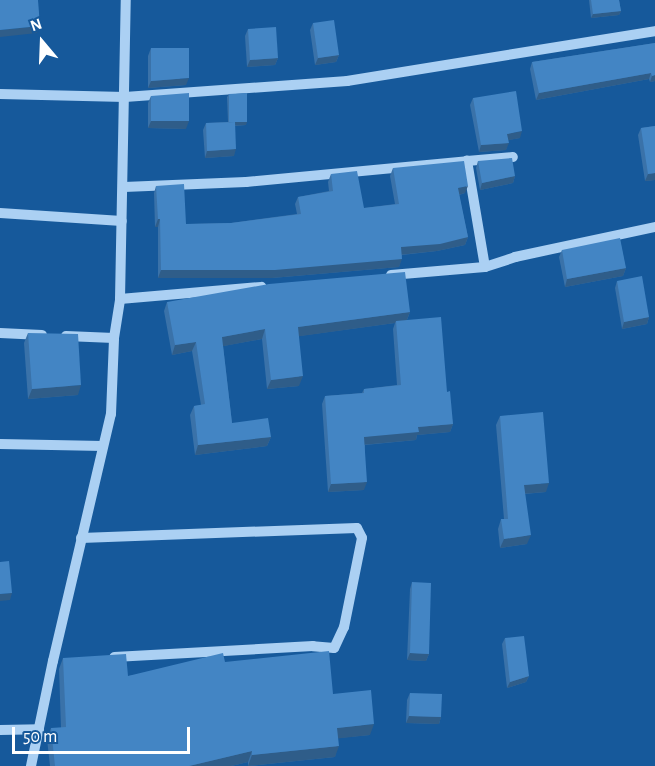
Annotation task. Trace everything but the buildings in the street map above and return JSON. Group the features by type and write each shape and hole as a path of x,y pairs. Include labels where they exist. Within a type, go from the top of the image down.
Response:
{"street":[{"path":"32,766 52,661 111,414 114,338 120,299 126,0"},
{"path":"0,94 125,97 347,81 655,31"},
{"path":"124,187 246,182 513,157"},
{"path":"467,161 485,267"},
{"path":"0,213 122,221"},
{"path":"379,276 485,267 515,257 655,227"},
{"path":"120,299 273,286"},
{"path":"0,333 114,338"},
{"path":"0,444 103,446"},
{"path":"81,538 357,528 362,538 344,627 334,648 314,646 100,658"},
{"path":"52,661 64,660"},
{"path":"0,730 39,729"}]}
